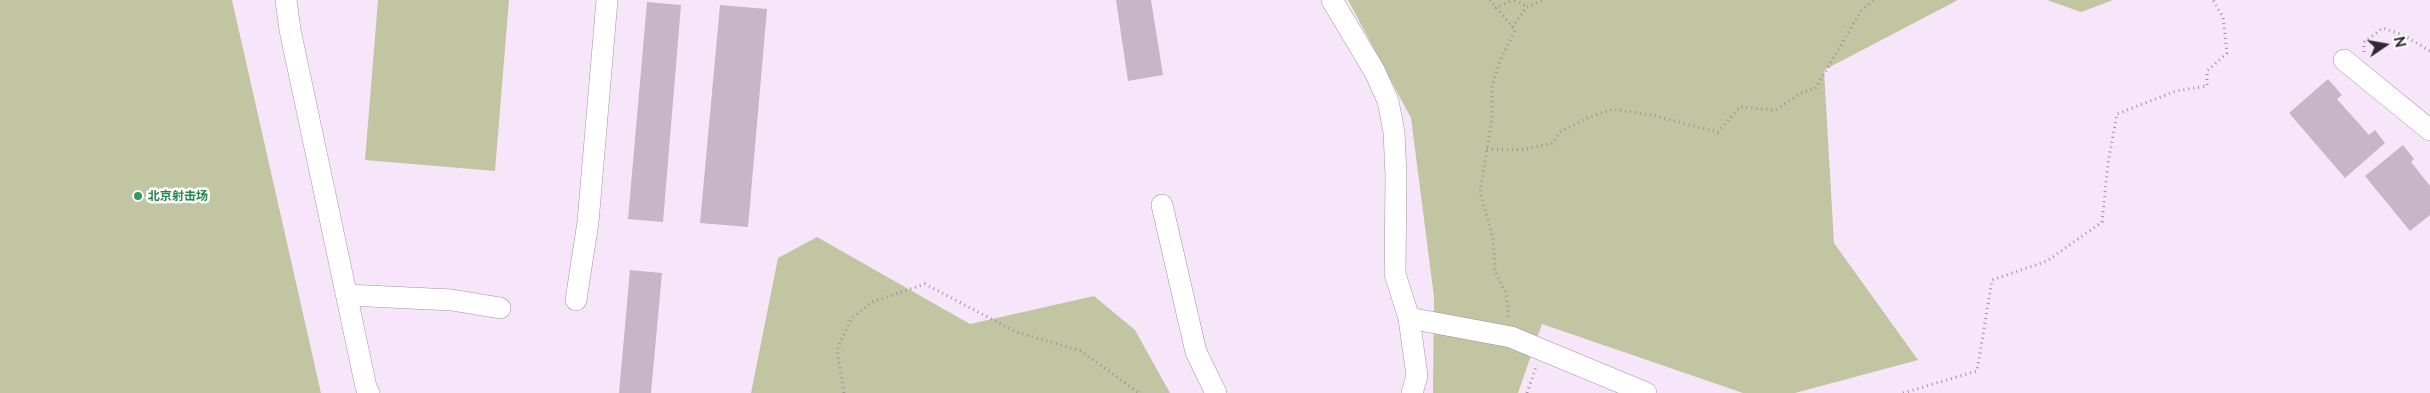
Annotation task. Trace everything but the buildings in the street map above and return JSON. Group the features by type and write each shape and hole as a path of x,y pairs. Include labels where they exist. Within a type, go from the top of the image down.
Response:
{"street":[{"path":"286,0 290,30 366,387 369,393"},
{"path":"576,300 588,222 607,0"},
{"path":"1332,0 1375,72 1388,101 1394,132 1395,274 1410,318 1417,376 1412,393"},
{"path":"2344,60 2430,130"},
{"path":"1162,205 1196,352 1216,393"},
{"path":"347,296 452,300 500,308"},
{"path":"1410,318 1511,337 1646,393"}],"path":[{"path":"1490,0 1515,30 1500,61 1492,86 1492,118 1480,192 1494,238 1495,272 1506,293 1511,337"},
{"path":"1495,8 1514,0 1527,7"},
{"path":"1512,27 1527,7 1544,0"},
{"path":"1487,149 1521,150 1553,143 1560,132 1613,109 1652,114 1718,132 1740,107 1774,110 1803,92 1815,89 1861,11 1873,0"},
{"path":"1903,393 1977,371 1992,280 2047,261 2102,222 2117,114 2176,91 2207,86 2207,71 2227,53 2223,18 2213,0"},
{"path":"2362,75 2364,42 2383,28 2403,35 2430,51"},
{"path":"844,393 837,350 851,319 872,302 925,284 1016,332 1081,351 1139,393"},
{"path":"1527,393 1542,350"}],"green space":[{"name":"北京射击场","path":"0,0 232,0 321,393 0,393"},
{"path":"378,0 509,0 495,171 365,160"},
{"path":"1348,0 1958,0 1824,70 1834,243 1918,360 1795,393 1743,393 1542,324 1518,393 1433,393 1434,297 1411,118"},
{"path":"2047,0 2113,0 2081,12"},
{"path":"817,237 970,324 1094,296 1135,330 1170,393 751,393 778,258"}],"place":[{"name":"北京射击场","path":"138,196"}]}
